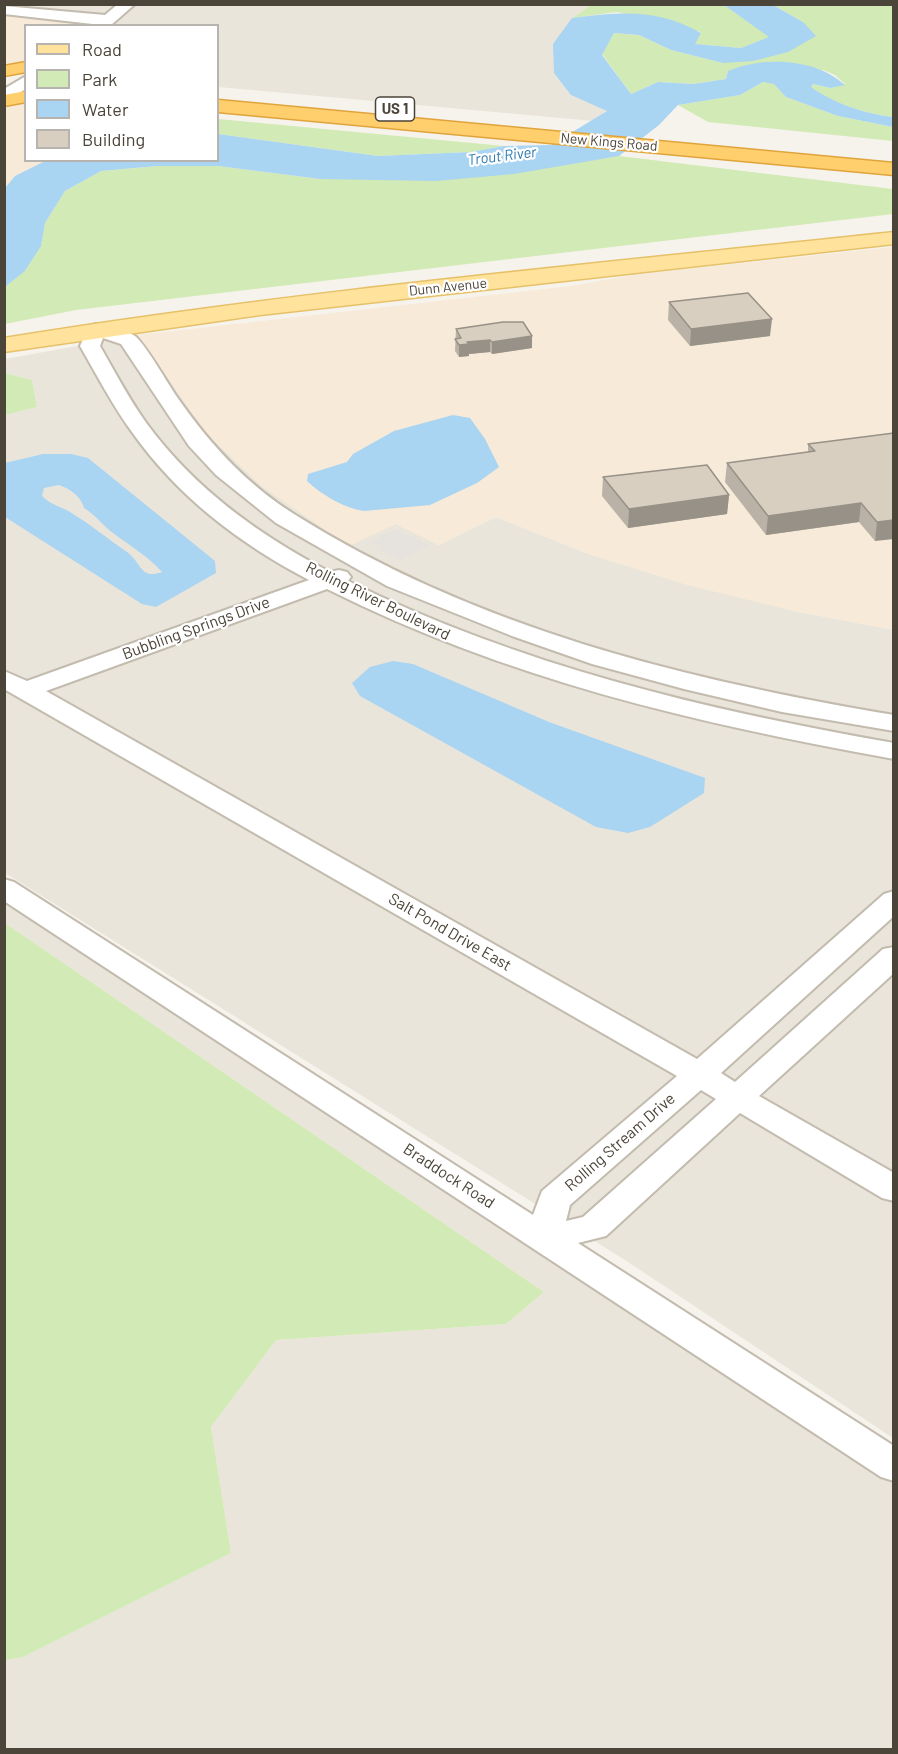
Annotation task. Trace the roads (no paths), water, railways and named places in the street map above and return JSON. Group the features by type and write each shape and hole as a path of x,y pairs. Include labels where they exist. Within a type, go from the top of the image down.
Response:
{"highway":[{"path":"17,89 4,72 24,67"},
{"name":"New Kings Road","path":"219,92 894,155"},
{"name":"New Kings Road","path":"219,106 894,169"}],"main road":[{"name":"Dunn Avenue","path":"4,345 260,308 894,238"}],"street":[{"path":"4,10 104,23 128,4"},
{"name":"Rolling River Boulevard","path":"894,723 771,701 693,684 601,659 443,602 366,566 284,518 224,470 197,441 128,340 96,330 90,346 146,437 186,481 227,517 265,544 328,581 389,610 534,668 657,704 765,729 894,751"},
{"name":"Bubbling Springs Drive","path":"15,684 328,581 366,566"},
{"name":"Salt Pond Drive East","path":"15,684 894,1189"},
{"name":"Braddock Road","path":"4,888 894,1466"},
{"name":"Rolling Stream Drive","path":"545,1238 554,1200 894,900"},
{"path":"545,1238 594,1227 894,956"}],"water":[{"name":"Trout River","path":"724,5 773,5 803,22 816,36 788,52 753,61 723,63 671,50 639,35 614,33 602,55 631,94 658,82 693,84 726,79 728,71 757,63 789,62 804,65 819,69 845,85 830,88 813,84 811,87 850,107 893,117 893,127 838,116 786,97 774,84 763,82 740,95 678,105 659,125 619,156 514,174 436,181 320,179 218,166 157,166 101,171 65,191 45,223 41,246 25,271 5,287 5,188 15,176 43,162 219,162 219,134 378,156 471,152 504,146 551,145 607,111 571,95 554,73 553,44 572,18 606,14 638,14 669,19 701,33 695,44 741,48 769,37"},
{"path":"453,415 470,418 485,439 499,467 477,483 430,505 364,511 334,500 307,481 308,474 347,462 353,454 394,431"},
{"path":"43,454 71,454 88,458 215,561 216,573 156,607 142,604 5,517 5,463","holes":["59,485 74,493 84,508 109,530 145,556 162,572 155,574 145,572 127,552 42,496 44,488"]},
{"path":"393,661 413,664 549,722 705,778 704,793 650,827 628,833 596,827 360,696 352,683 370,667"}]}
